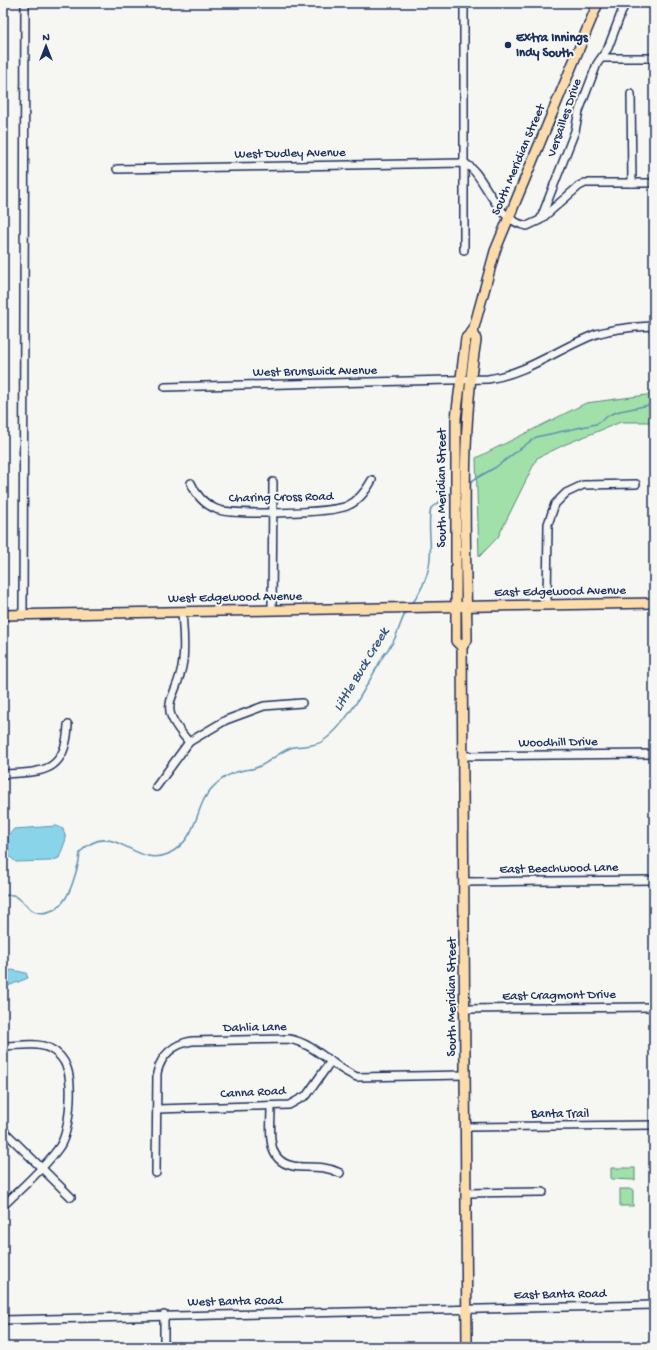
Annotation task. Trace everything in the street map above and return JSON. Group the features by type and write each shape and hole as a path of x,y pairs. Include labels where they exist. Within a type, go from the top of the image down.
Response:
{"main road":[{"name":"South Meridian Street","path":"467,1347 462,647 467,640 466,338 473,331 495,251 598,3"},
{"name":"South Meridian Street","path":"462,647 456,641 454,470 456,418 465,381"},
{"name":"East Edgewood Avenue","path":"467,607 654,603"},
{"name":"West Edgewood Avenue","path":"3,615 467,607"}],"street":[{"path":"23,615 25,3"},
{"path":"464,3 464,250"},
{"name":"Versailles Drive","path":"540,220 575,131 581,105 597,64 603,58 610,44 625,3"},
{"path":"603,58 654,58"},
{"path":"631,94 632,184"},
{"path":"464,163 470,167 494,202 509,217 518,223 527,226 540,220 579,186 585,183 654,183"},
{"name":"West Dudley Avenue","path":"116,169 464,163"},
{"name":"West Brunswick Avenue","path":"165,387 465,381 496,378 511,374 604,332 654,326"},
{"name":"Charing Cross Road","path":"191,483 201,498 216,509 229,512 273,512 327,511 340,509 357,500 372,480"},
{"path":"272,610 273,482"},
{"path":"547,605 547,527 550,514 556,502 566,493 584,485 636,484"},
{"path":"182,612 183,661 169,709 174,724 189,742"},
{"path":"156,787 189,742 226,720 247,711 274,704 302,703"},
{"path":"3,774 39,772 55,764 66,747 68,725"},
{"name":"Woodhill Drive","path":"463,756 654,754"},
{"name":"East Beechwood Lane","path":"464,882 654,880"},
{"name":"East Cragmont Drive","path":"465,1009 654,1007"},
{"name":"Dahlia Lane","path":"157,1109 159,1067 167,1054 179,1045 192,1041 289,1039 302,1043 348,1073 360,1077 465,1075"},
{"path":"3,1046 40,1046 57,1054 65,1063 69,1074 68,1124 60,1146 3,1206"},
{"name":"Canna Road","path":"157,1109 289,1105 302,1099 312,1089 331,1061"},
{"path":"270,1106 271,1145 278,1159 289,1166 328,1167 340,1173"},
{"path":"156,1173 157,1109"},
{"name":"Banta Trail","path":"466,1127 654,1125"},
{"path":"5,1132 71,1197"},
{"path":"466,1193 543,1192"},
{"name":"East Banta Road","path":"466,1309 654,1305"},
{"name":"West Banta Road","path":"3,1320 466,1309"},
{"path":"164,1315 164,1347"}],"green space":[{"path":"654,394 654,422 621,422 566,444 537,458 498,537 479,557 476,458 586,403"},
{"path":"611,1168 635,1168 635,1180 611,1179"},
{"path":"620,1189 633,1189 633,1206 620,1206"}],"water":[{"path":"57,826 63,829 66,839 59,858 51,861 16,862 8,855 8,836 14,829"},
{"path":"12,970 26,973 28,978 3,988 3,972"}],"waterway":[{"name":"Little Buck Creek","path":"468,483 496,467 536,437 596,424 611,414 654,404"},
{"name":"Little Buck Creek","path":"412,604 424,582 428,570 430,552 429,521 431,508 453,491"},
{"name":"Little Buck Creek","path":"3,897 10,895 16,896 30,909 37,912 45,913 55,909 64,901 73,883 81,851 92,843 102,840 120,844 147,856 157,857 168,854 179,847 192,830 207,794 220,781 233,773 242,770 254,769 263,765 280,753 294,747 320,743 332,734 349,714 364,691 383,656 393,643 407,610"}],"place":[{"name":"Extra Innings Indy South","path":"508,45"}]}
